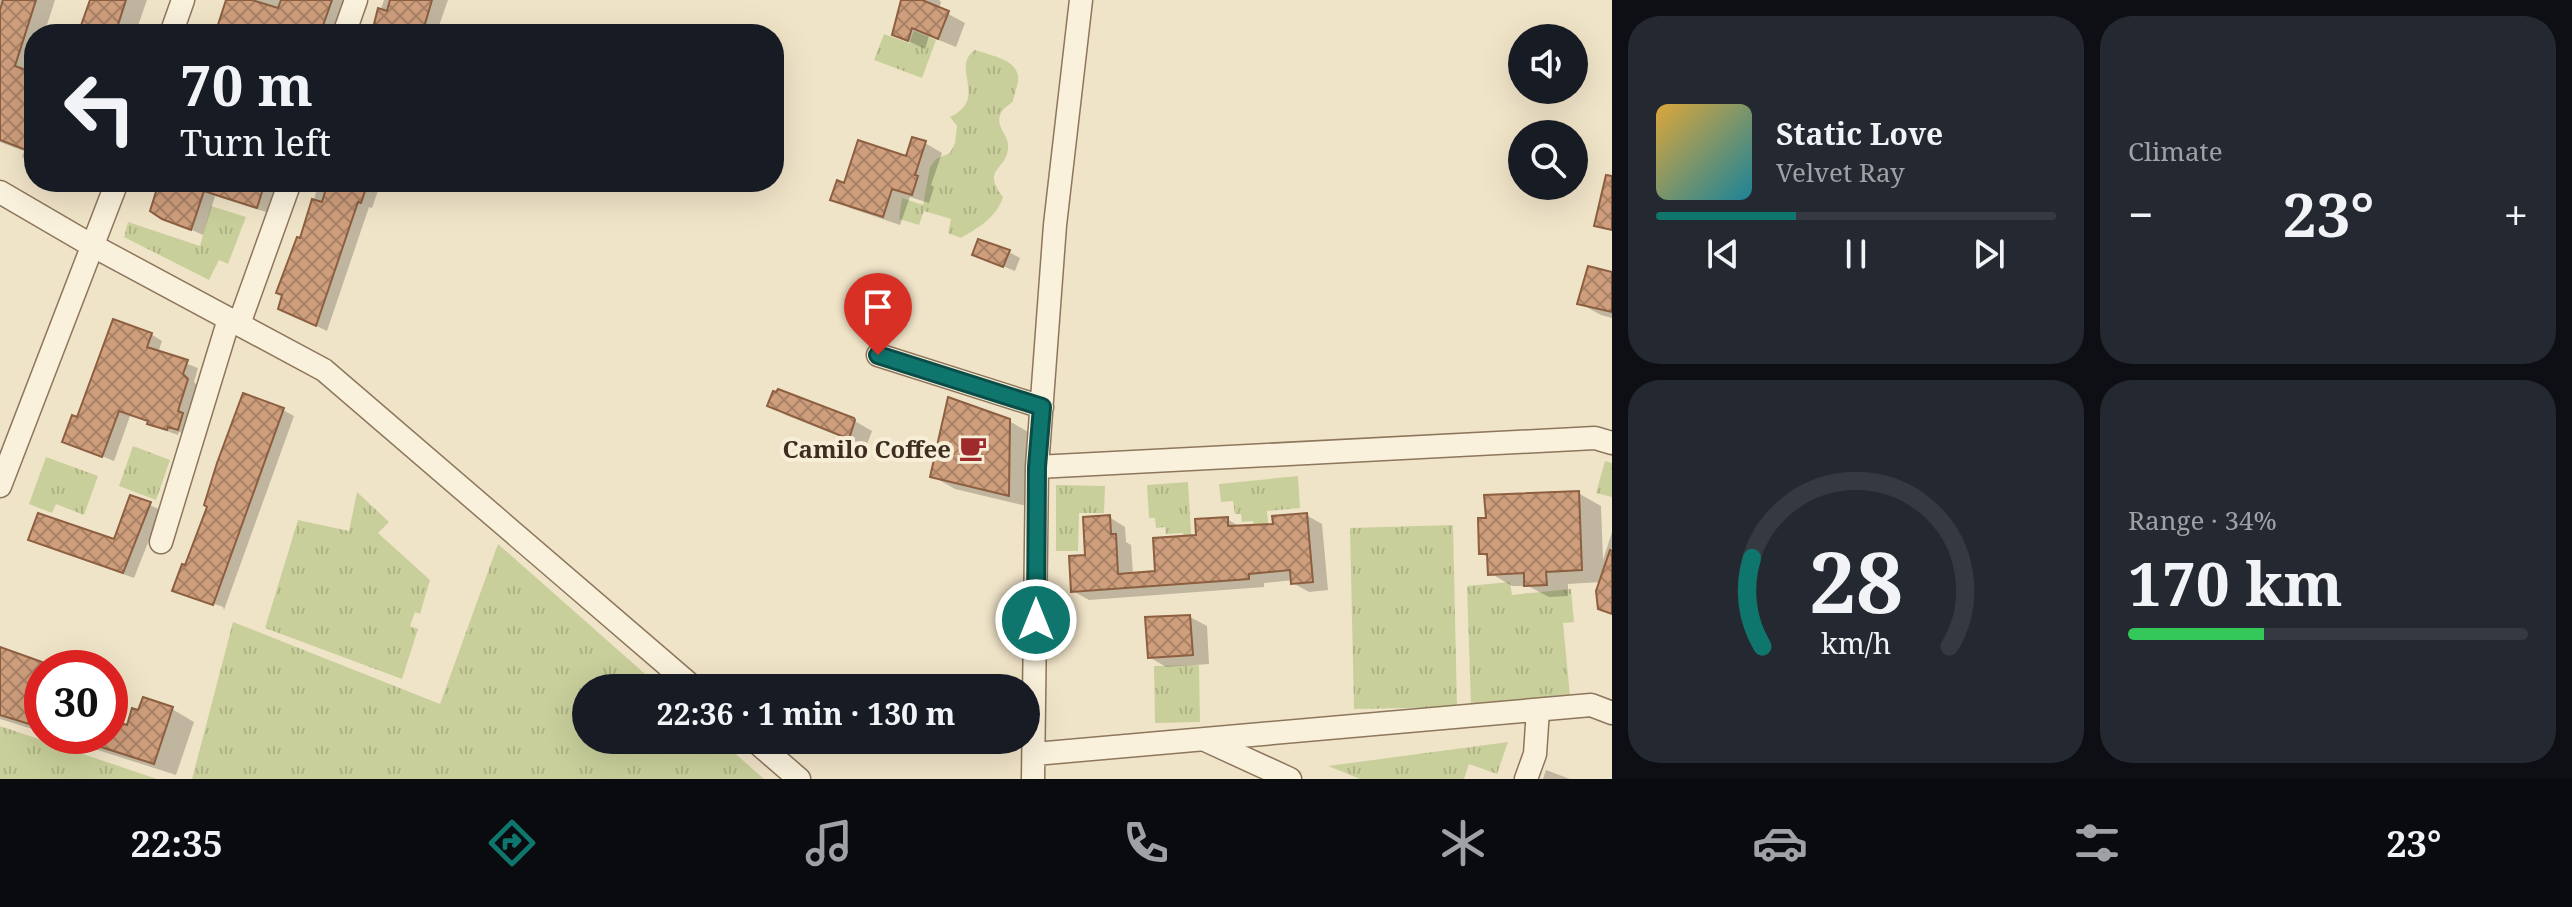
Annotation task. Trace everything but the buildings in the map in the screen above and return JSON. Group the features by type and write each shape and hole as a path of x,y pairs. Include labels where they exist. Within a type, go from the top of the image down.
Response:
{"street":[{"path":"175,24 183,0"},
{"path":"348,24 356,0"},
{"path":"1036,674 1037,467 1055,225 1081,0"},
{"path":"0,192 324,370 678,674"},
{"path":"0,486 113,192"},
{"path":"161,542 234,321 286,192"},
{"path":"878,355 1042,407"},
{"path":"1037,467 1595,438 1612,443"},
{"path":"1040,754 1591,705 1612,713"},
{"path":"1526,779 1535,754 1538,710"},
{"path":"1204,739 1290,779"},
{"path":"770,754 799,779"},
{"path":"1033,779 1035,754"}],"green space":[{"path":"914,31 936,40 922,78 874,60 884,34 909,43"},
{"path":"975,50 1013,66 1018,80 1013,101 1003,110 999,120 1008,149 996,170 994,181 1003,197 992,216 961,238 948,233 951,219 924,211 919,225 899,219 902,198 923,205 930,167 936,159 950,153 955,143 957,126 950,117 967,101 966,65 968,57"},
{"path":"211,206 246,217 228,264 219,260 209,280 124,237 128,222 200,246"},
{"path":"133,446 170,460 156,500 119,486"},
{"path":"46,457 98,476 84,515 56,504 52,513 29,504"},
{"path":"1605,461 1612,463 1612,497 1596,493"},
{"path":"1298,476 1300,508 1267,511 1270,542 1256,543 1253,521 1242,522 1241,514 1235,514 1233,501 1221,502 1219,484"},
{"path":"1188,482 1192,548 1184,549 1183,533 1166,534 1165,527 1156,528 1155,518 1149,518 1147,485"},
{"path":"1056,485 1105,486 1104,513 1079,513 1078,551 1056,551"},
{"path":"357,492 389,522 378,533 430,580 420,614 415,612 410,626 418,629 402,679 265,628 298,520 349,531"},
{"path":"1453,525 1457,707 1354,709 1350,528"},
{"path":"498,544 645,674 572,674 572,754 736,754 764,779 192,779 233,622 440,704"},
{"path":"1510,582 1512,595 1571,589 1574,622 1563,623 1570,696 1471,706 1467,586"},
{"path":"1199,665 1200,722 1155,723 1154,666"},
{"path":"0,726 24,734 24,754 83,754 157,779 0,779"},
{"path":"1508,742 1497,774 1469,764 1464,779 1360,779 1328,766"}],"place":[{"name":"Camilo Coffee","path":"973,448"}],"route":[{"path":"878,355 1042,407 1037,467 1036,620"}]}
